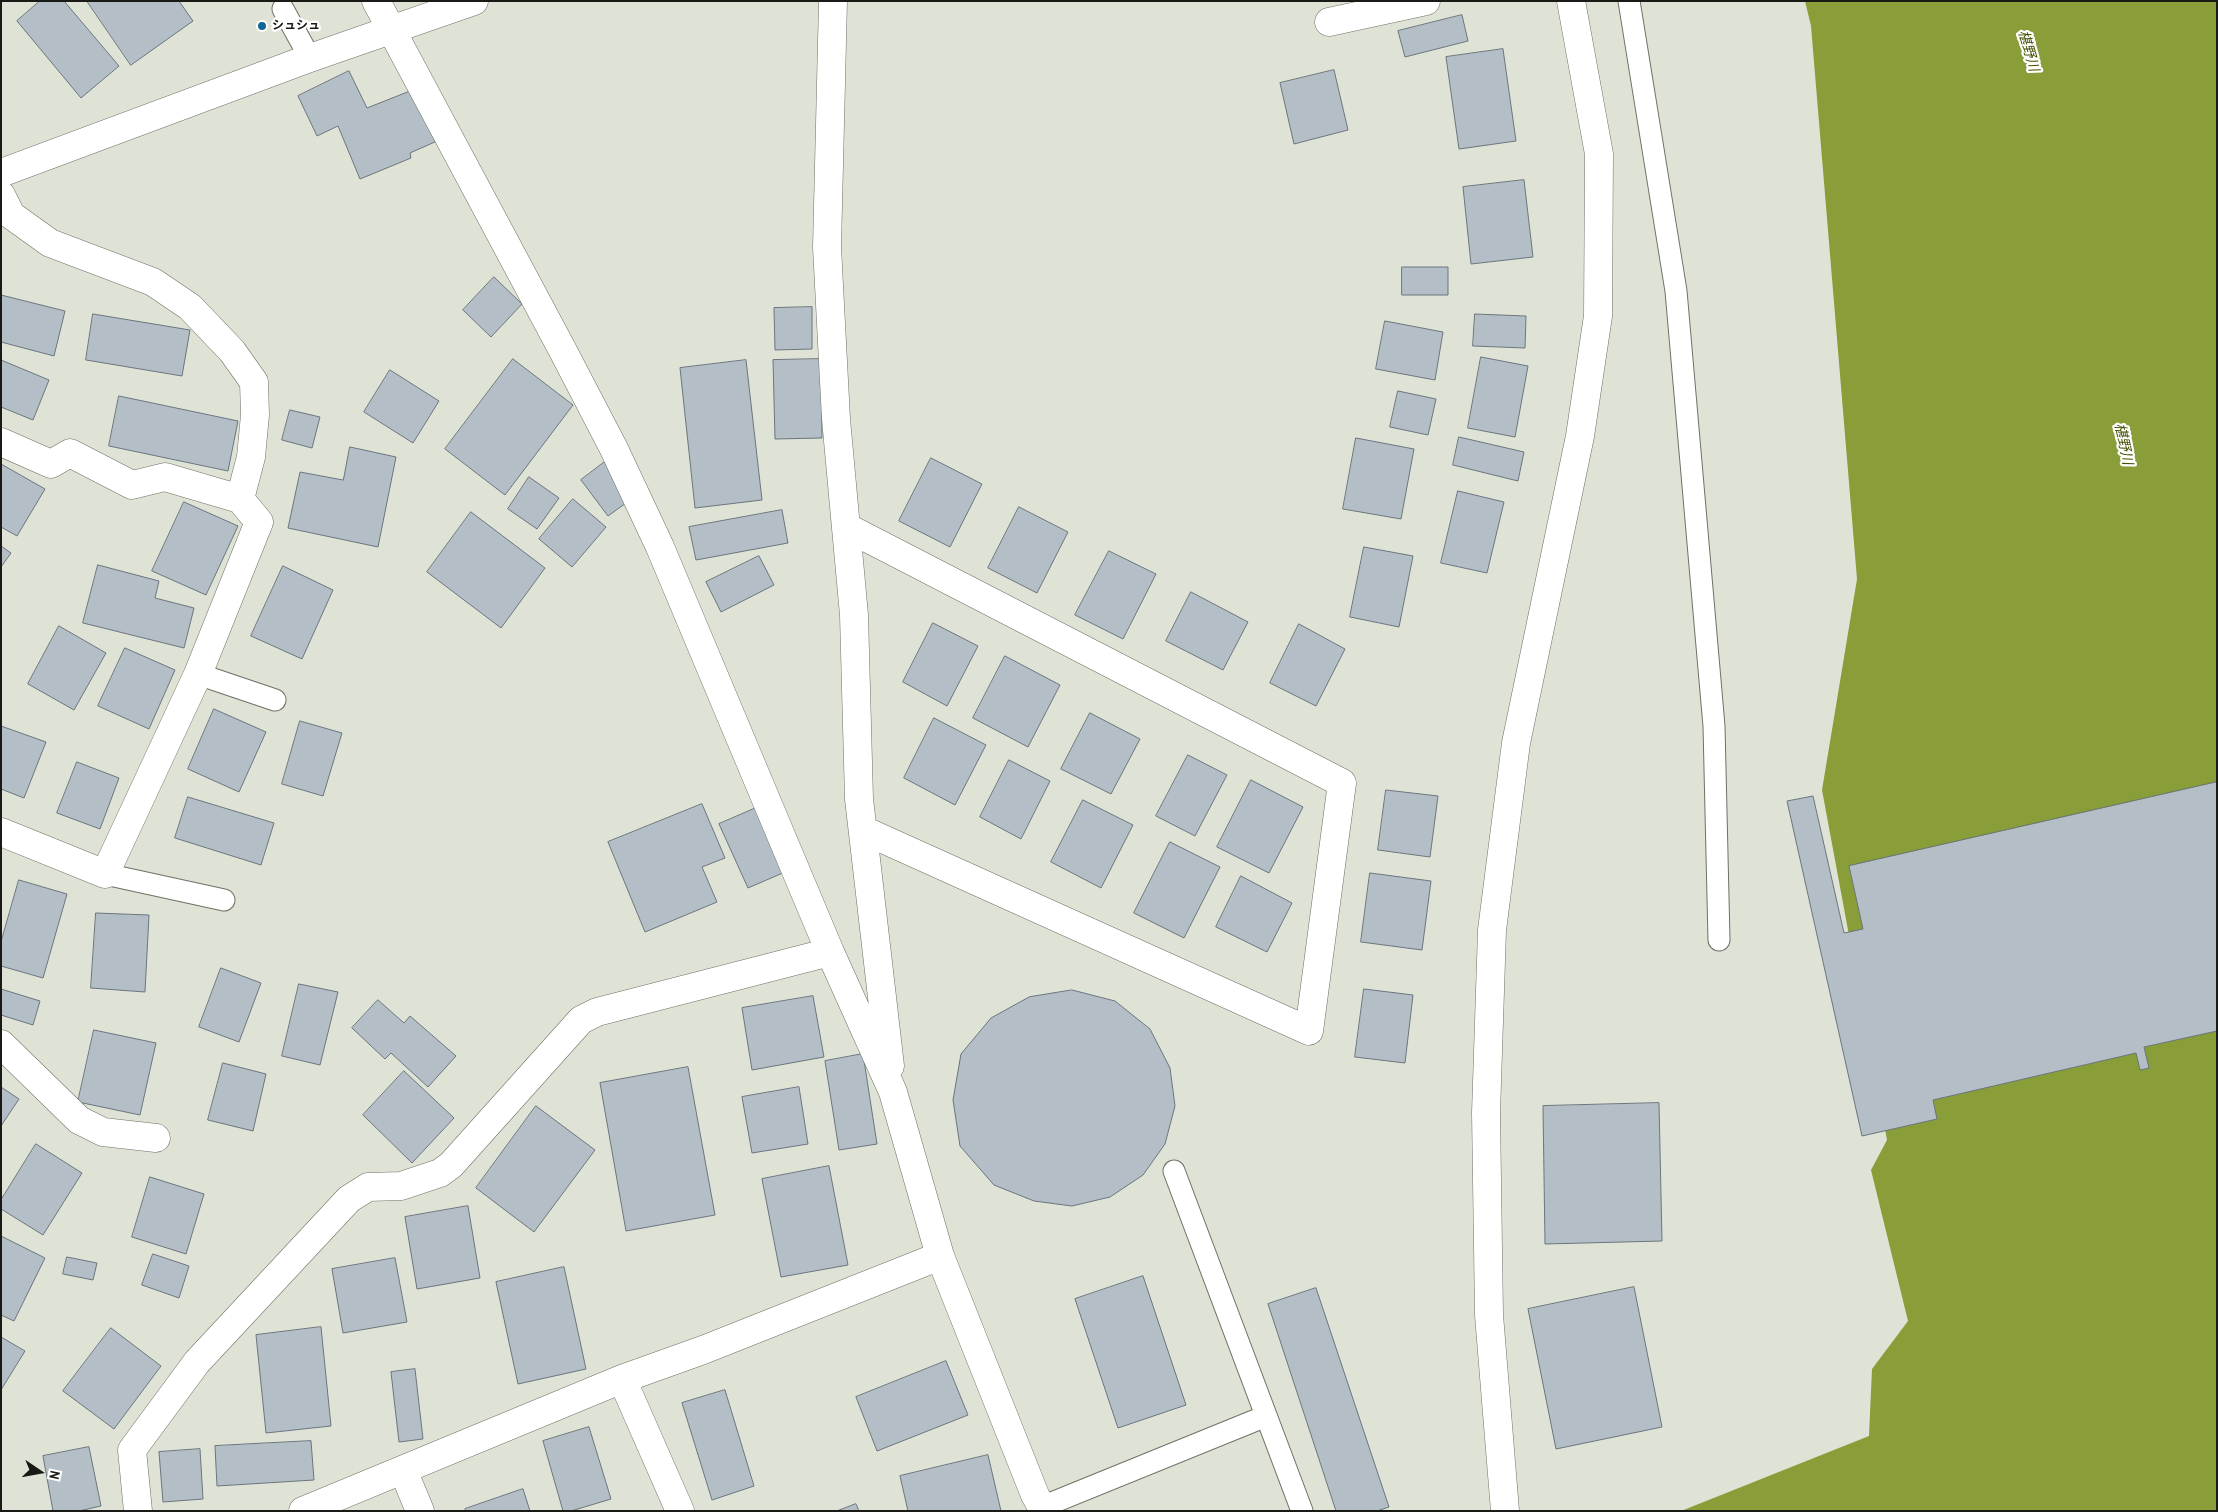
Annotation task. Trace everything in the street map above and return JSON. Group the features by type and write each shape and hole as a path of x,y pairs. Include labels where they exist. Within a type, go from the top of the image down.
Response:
{"street":[{"path":"376,1 562,349 618,458 660,546 830,952 893,1092 940,1256 1043,1509"},
{"path":"1,173 310,58 474,1"},
{"path":"833,1 827,246 836,419 854,615 859,799 893,1092"},
{"path":"1330,22 1426,1"},
{"path":"1505,1511 1489,1316 1486,1113 1492,930 1516,743 1580,436 1598,316 1599,154 1571,1"},
{"path":"1,194 11,215 50,243 153,282 190,307 232,351 254,382 256,414 251,457 240,499"},
{"path":"1,442 51,464 70,453 132,484 165,476 240,499 259,522 198,674 105,874 1,832"},
{"path":"846,527 1342,783 1309,1031 863,830"},
{"path":"138,1511 132,1450 196,1362 348,1199 368,1187 401,1186 440,1173 451,1165 581,1020 597,1012 830,952"},
{"path":"1,1044 79,1120 103,1132 156,1138"},
{"path":"303,1511 622,1379 703,1350 940,1256"},
{"path":"622,1379 680,1511"},
{"path":"403,1470 420,1511"}],"lane":[{"path":"1629,1 1676,291 1714,726 1719,940"},
{"path":"283,9 310,58"},
{"path":"198,674 275,700"},
{"path":"105,874 224,900"},
{"path":"1174,1171 1302,1511"},
{"path":"1043,1509 1266,1416"}],"water":[{"name":"椹野川","path":"1805,1 2217,1 2217,1511 1681,1511 1869,1436 1872,1369 1908,1321 1871,1170 1887,1140 1822,790 1857,579 1811,26"}],"building":[{"path":"40,1 64,1 119,66 81,98 17,21"},
{"path":"87,1 179,1 193,21 131,65"},
{"path":"1462,15 1468,41 1405,57 1398,31"},
{"path":"1503,49 1516,141 1459,149 1446,57"},
{"path":"1334,70 1348,130 1294,144 1280,83"},
{"path":"349,71 367,108 415,89 437,141 410,153 411,158 360,179 338,126 317,136 298,96"},
{"path":"1524,180 1533,257 1471,264 1463,187"},
{"path":"1402,267 1448,267 1448,295 1402,295"},
{"path":"494,277 522,304 491,337 463,310"},
{"path":"1,295 65,311 54,356 1,342"},
{"path":"812,307 812,349 775,350 774,308"},
{"path":"93,314 190,330 182,376 86,360"},
{"path":"1475,314 1526,316 1525,348 1473,346"},
{"path":"1385,321 1443,332 1435,380 1376,369"},
{"path":"1481,357 1528,366 1515,437 1468,428"},
{"path":"513,359 573,405 505,495 445,449"},
{"path":"821,359 822,438 775,439 773,360"},
{"path":"1,360 49,380 33,420 1,407"},
{"path":"746,360 762,500 695,508 680,368"},
{"path":"390,370 439,401 413,443 364,412"},
{"path":"1398,391 1436,399 1428,435 1390,427"},
{"path":"119,396 238,421 228,471 109,446"},
{"path":"290,410 320,417 312,448 282,440"},
{"path":"1459,437 1524,452 1518,481 1453,465"},
{"path":"1356,438 1414,449 1401,519 1343,509"},
{"path":"350,447 396,457 378,547 288,528 300,472 343,480"},
{"path":"931,458 982,484 950,547 899,521"},
{"path":"606,461 633,498 608,516 581,480"},
{"path":"1,464 45,489 17,536 1,527"},
{"path":"529,477 559,498 537,529 508,509"},
{"path":"1458,491 1504,502 1487,573 1441,563"},
{"path":"573,499 606,527 572,567 539,539"},
{"path":"184,502 238,526 206,595 152,571"},
{"path":"1019,507 1068,532 1037,593 988,568"},
{"path":"782,510 788,543 696,560 689,527"},
{"path":"471,512 545,568 501,628 427,572"},
{"path":"1,546 11,553 1,567"},
{"path":"1364,547 1413,556 1399,627 1350,617"},
{"path":"1109,551 1156,574 1123,639 1075,615"},
{"path":"759,556 774,585 721,612 706,582"},
{"path":"98,565 159,581 155,598 194,608 184,648 83,623"},
{"path":"283,566 333,590 302,659 251,636"},
{"path":"1191,592 1248,622 1223,670 1166,641"},
{"path":"933,623 978,646 947,706 903,682"},
{"path":"1299,624 1345,649 1316,706 1270,683"},
{"path":"59,626 106,653 74,710 28,684"},
{"path":"125,648 175,670 149,729 98,706"},
{"path":"1005,656 1060,685 1028,747 973,718"},
{"path":"214,709 266,732 239,792 188,769"},
{"path":"1090,713 1140,739 1111,794 1061,769"},
{"path":"934,718 986,745 955,805 904,778"},
{"path":"300,721 342,733 323,796 282,784"},
{"path":"1,726 46,742 24,798 1,789"},
{"path":"1188,755 1227,775 1195,836 1156,816"},
{"path":"1009,760 1050,781 1021,839 980,817"},
{"path":"77,762 119,778 100,829 57,813"},
{"path":"1251,780 1303,807 1269,873 1217,847"},
{"path":"2217,782 2217,1031 2144,1047 2149,1068 2140,1070 2136,1053 1933,1100 1937,1119 1862,1136 1787,801 1813,796 1844,933 1863,929 1849,866"},
{"path":"1386,790 1438,796 1430,857 1378,850"},
{"path":"188,797 274,823 261,865 175,838"},
{"path":"1083,800 1133,825 1101,888 1051,862"},
{"path":"702,804 725,858 702,867 717,902 645,932 608,842"},
{"path":"756,808 785,872 748,888 719,824"},
{"path":"1170,842 1220,867 1184,938 1134,913"},
{"path":"1370,873 1431,881 1422,950 1361,942"},
{"path":"1241,876 1292,903 1267,952 1216,927"},
{"path":"19,880 67,894 43,978 1,966 1,942"},
{"path":"96,913 149,915 145,992 91,988"},
{"path":"221,968 261,983 239,1042 199,1027"},
{"path":"299,984 338,992 320,1065 282,1056"},
{"path":"1,989 40,1001 33,1025 1,1015"},
{"path":"1364,989 1413,995 1405,1063 1355,1057"},
{"path":"1072,990 1115,1001 1150,1029 1170,1068 1175,1106 1165,1144 1143,1175 1110,1197 1072,1206 1034,1201 994,1185 960,1146 953,1100 961,1054 991,1018 1029,997"},
{"path":"813,996 824,1057 752,1070 742,1008"},
{"path":"378,1000 404,1023 410,1016 456,1056 428,1087 391,1053 385,1059 352,1028"},
{"path":"94,1030 156,1043 140,1115 78,1102"},
{"path":"863,1054 877,1144 839,1150 825,1061"},
{"path":"223,1063 266,1074 253,1131 208,1120"},
{"path":"688,1067 715,1215 626,1231 600,1083"},
{"path":"404,1071 454,1118 412,1163 363,1115"},
{"path":"1,1087 19,1099 1,1126"},
{"path":"799,1087 808,1144 752,1153 742,1097"},
{"path":"1659,1103 1662,1241 1545,1244 1543,1106"},
{"path":"536,1106 595,1150 534,1232 476,1188"},
{"path":"36,1144 82,1173 43,1235 1,1209 1,1200"},
{"path":"829,1166 848,1265 781,1277 762,1179"},
{"path":"150,1177 204,1194 186,1254 132,1237"},
{"path":"468,1206 480,1278 417,1289 405,1217"},
{"path":"1,1236 45,1258 14,1321 1,1315"},
{"path":"153,1254 189,1266 179,1298 142,1285"},
{"path":"67,1257 97,1263 93,1280 63,1274"},
{"path":"395,1258 407,1322 343,1333 332,1269"},
{"path":"564,1267 586,1369 518,1384 496,1282"},
{"path":"1143,1276 1186,1405 1118,1428 1075,1299"},
{"path":"1634,1287 1662,1427 1556,1449 1528,1309"},
{"path":"1316,1288 1389,1507 1377,1511 1336,1511 1268,1304"},
{"path":"321,1327 331,1426 266,1433 256,1335"},
{"path":"111,1328 161,1366 114,1429 63,1391"},
{"path":"1,1337 25,1351 1,1390"},
{"path":"946,1361 968,1415 877,1451 856,1397"},
{"path":"415,1369 423,1439 399,1442 391,1372"},
{"path":"725,1390 754,1486 712,1500 682,1403"},
{"path":"589,1427 611,1499 571,1511 563,1511 543,1441"},
{"path":"311,1441 314,1480 217,1486 215,1446"},
{"path":"89,1447 101,1506 79,1511 53,1511 43,1456"},
{"path":"200,1449 203,1499 163,1502 159,1452"},
{"path":"988,1455 1001,1511 908,1511 900,1476"},
{"path":"523,1489 530,1511 465,1511 465,1509"},
{"path":"856,1504 859,1511 837,1511"}],"place":[{"name":"シュシュ","path":"262,26"}]}
